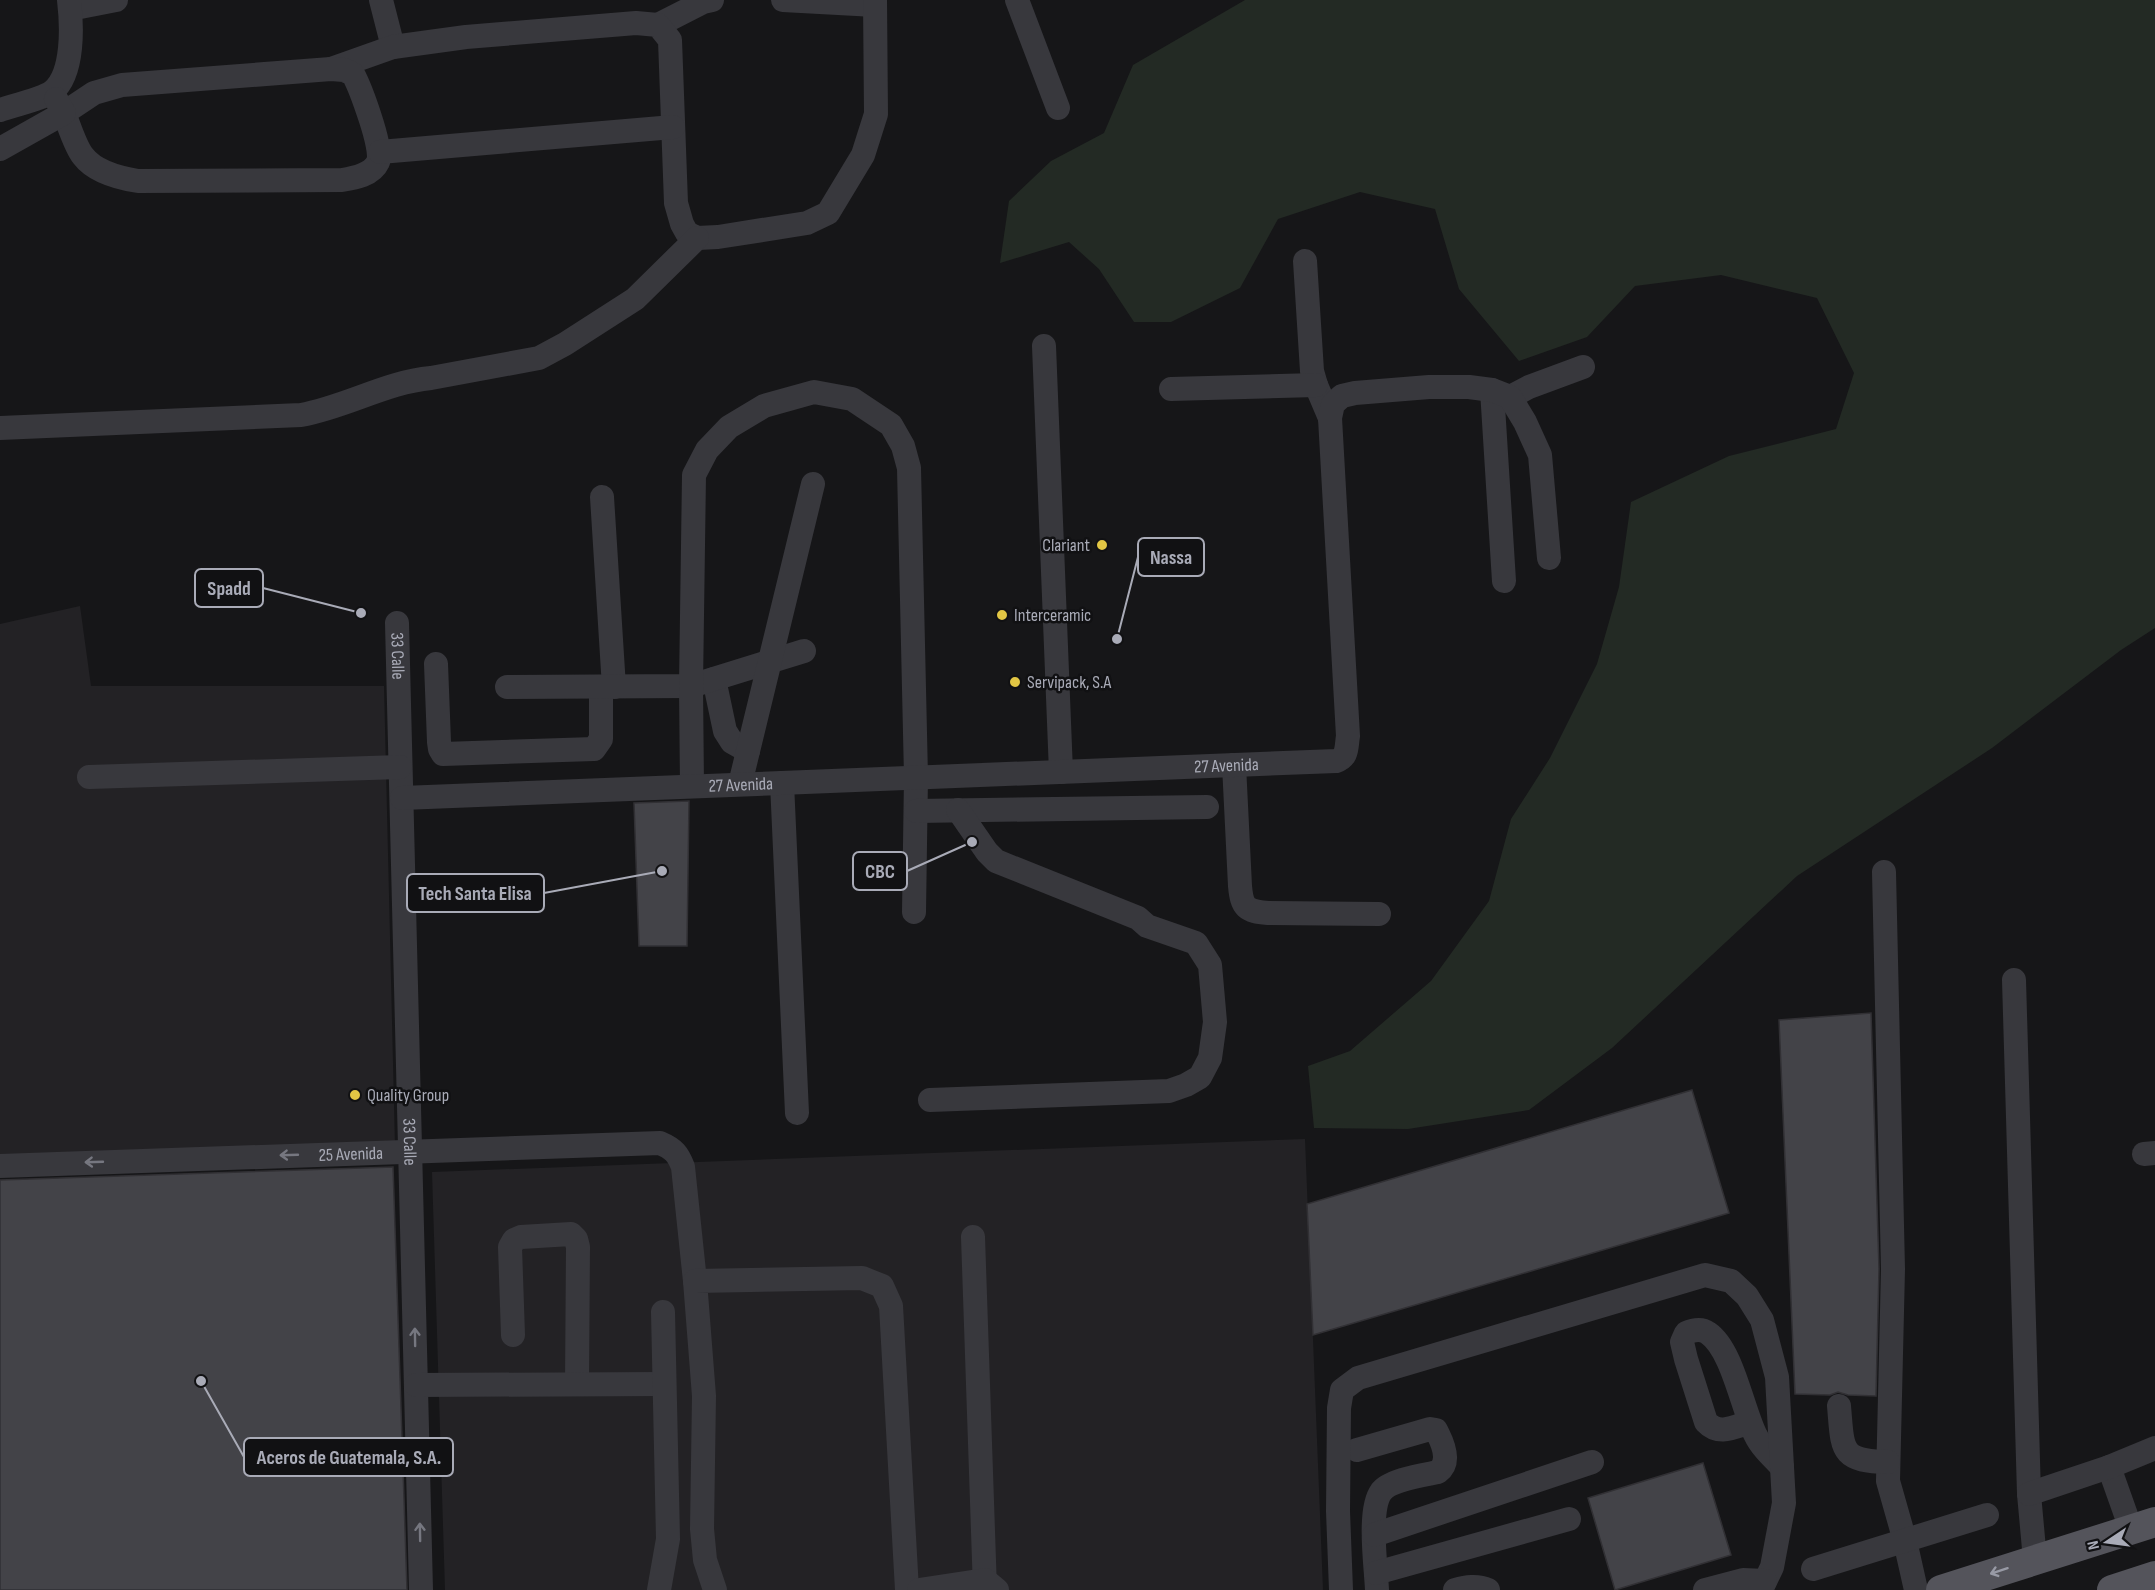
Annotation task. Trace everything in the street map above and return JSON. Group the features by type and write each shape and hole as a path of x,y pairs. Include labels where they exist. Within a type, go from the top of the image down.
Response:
{"main road":[{"path":"1941,1590 2143,1525"},
{"path":"2112,1590 2155,1576"}],"street":[{"path":"0,111 58,102 122,85 331,69 344,70 352,74 374,129 380,152 379,161 371,170 359,177 342,180 138,182 101,170 83,156 58,102 69,61 70,4 116,0"},
{"path":"381,0 393,47"},
{"path":"658,25 670,40 676,202 687,233 697,238 717,237 807,223 828,213 863,154 876,114 875,3 783,0"},
{"path":"1017,0 1058,108"},
{"path":"331,69 393,47 466,37 636,23 658,25 706,1"},
{"path":"0,149 58,102"},
{"path":"380,152 674,127"},
{"path":"0,428 302,415 322,411 413,380 539,358 565,344 634,299 697,238"},
{"path":"1305,261 1312,371 1330,418"},
{"path":"1044,346 1061,772"},
{"path":"1330,418 1333,404 1342,396 1355,393 1429,387 1501,394 1529,387 1583,367"},
{"path":"1171,389 1316,385"},
{"path":"692,786 702,683 692,497 694,475 707,450 729,427 764,406 814,392 852,399 891,425 903,446 909,468 916,777 914,912"},
{"path":"1501,394 1525,422 1540,455 1549,558"},
{"path":"1501,394 1504,581"},
{"name":"27 Avenida","path":"402,798 1343,759 1346,754 1348,736 1330,418"},
{"path":"740,784 813,484"},
{"path":"436,664 441,752 448,755 594,749 602,739 608,687 602,497"},
{"name":"33 Calle","path":"397,623 421,1590"},
{"path":"507,687 608,687 702,683 804,651"},
{"path":"702,683 732,742 748,751"},
{"path":"1234,765 1240,886 1243,904 1252,912 1379,914"},
{"path":"88,777 400,768"},
{"path":"782,783 797,1113"},
{"path":"916,811 1208,807"},
{"path":"930,1100 1169,1091 1200,1077 1210,1058 1215,1022 1210,965 1196,943 1147,926 1138,918 996,861 987,852 958,810"},
{"path":"1884,872 1893,1269 1888,1481 1916,1590"},
{"path":"2014,980 2029,1494 2035,1560"},
{"name":"25 Avenida","path":"0,1166 660,1143 670,1147 677,1153 683,1167 689,1208 704,1396 702,1529 705,1560 715,1590"},
{"path":"513,1335 510,1247 514,1240 521,1237 571,1234 576,1239 578,1247 577,1384"},
{"path":"919,1590 989,1587 973,1237"},
{"path":"1341,1590 1338,1511 1339,1408 1342,1390 1358,1378 1705,1275 1731,1281 1747,1296 1762,1320 1777,1377 1784,1503 1772,1567 1763,1586 1743,1580 1705,1590"},
{"path":"695,1281 862,1278 882,1286 891,1306 907,1590"},
{"path":"659,1590 668,1539 663,1312"},
{"path":"416,1386 664,1384"},
{"path":"1839,1406 1844,1447 1849,1455 1868,1462 1888,1462"},
{"path":"1750,1422 1759,1443 1782,1467"},
{"path":"1357,1450 1430,1429 1436,1430 1438,1434 1446,1462 1438,1472 1397,1482 1381,1491 1375,1508 1376,1582 1569,1519"},
{"path":"2029,1494 2109,1467 2155,1448"},
{"path":"1374,1535 1592,1462"},
{"path":"2109,1467 2143,1525"},
{"path":"1814,1569 1987,1515"},
{"path":"1455,1590 1465,1587 1482,1587 1488,1590"}],"shaded area":[{"path":"1245,0 2155,0 2155,628 2121,650 1992,748 1797,876 1612,1048 1529,1110 1408,1129 1314,1128 1308,1066 1350,1051 1431,981 1489,901 1511,819 1550,758 1597,664 1619,587 1631,502 1729,456 1836,429 1854,373 1817,298 1721,275 1635,286 1587,337 1519,361 1459,289 1435,209 1360,192 1278,219 1240,288 1171,322 1134,322 1099,269 1069,242 1000,263 1009,201 1051,161 1104,133 1133,65"},
{"path":"80,606 91,686 384,686 395,1147 0,1162 0,624"},
{"path":"1305,1139 1323,1590 445,1590 432,1172"}],"building":[{"path":"689,801 687,946 639,946 634,803"},
{"path":"1871,1013 1879,1269 1876,1396 1848,1395 1838,1392 1830,1395 1795,1394 1779,1020"},
{"path":"1692,1090 1729,1213 1313,1335 1307,1204"},
{"path":"393,1167 407,1590 0,1590 0,1180"},
{"path":"1703,1463 1731,1555 1615,1590 1588,1498"}],"place":[{"name":"Clariant","path":"1102,545"},
{"name":"Spadd","path":"361,613"},
{"name":"Interceramic","path":"1002,615"},
{"name":"Nassa","path":"1117,639"},
{"name":"Servipack, S.A","path":"1015,682"},
{"name":"CBC","path":"972,842"},
{"name":"Tech Santa Elisa","path":"662,871"},
{"name":"Quality Group","path":"355,1095"},
{"name":"Aceros de Guatemala, S.A.","path":"201,1381"}]}
